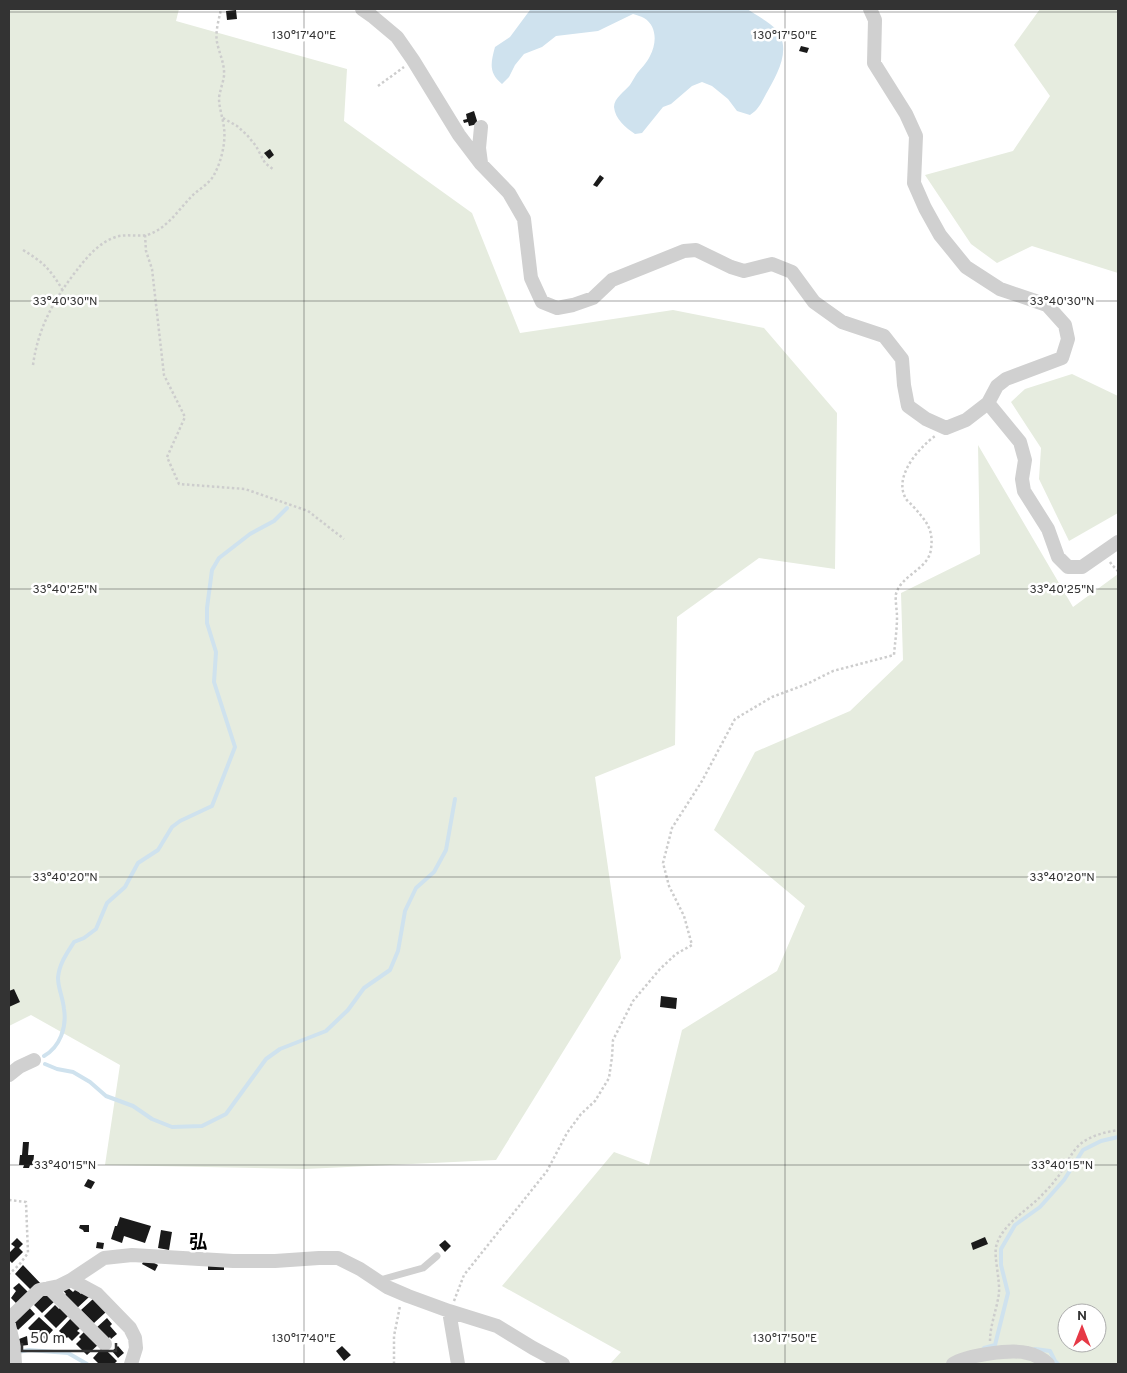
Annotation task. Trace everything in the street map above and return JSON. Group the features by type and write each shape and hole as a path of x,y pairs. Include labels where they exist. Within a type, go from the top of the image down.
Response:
{"street":[{"path":"362,9 397,37 459,136 481,164 509,192 524,219 532,278 542,302 557,308 593,298 612,280 684,251 696,250 744,271 772,264 792,272 814,302 842,322 884,336 902,359 908,406 926,419 946,428 966,420 988,403 996,386 1006,379 1062,358 1068,339 1064,326 1047,305 1000,289 966,267 940,235 925,208 914,182 916,136 906,114 874,63 875,20 870,9"},
{"path":"481,127 479,148 481,164"},
{"path":"988,403 1020,442 1025,460 1022,479 1024,491 1048,530 1058,557 1068,567 1082,567 1118,542"},
{"path":"9,1075 19,1067 34,1060"},
{"path":"9,1319 39,1290 59,1286 104,1258 132,1255 233,1261 275,1261 338,1258 360,1269 382,1284 449,1312 498,1326 532,1348 563,1364"},
{"path":"71,1280 97,1294 130,1328 135,1338 136,1348 131,1364"},
{"path":"48,1288 105,1344"},
{"path":"449,1312 458,1364"},
{"path":"9,1325 14,1347 15,1364"},
{"path":"953,1364 958,1361 990,1354 1027,1353 1048,1364"}],"lane":[{"path":"382,1284 423,1268 437,1256"}],"path":[{"path":"33,365 43,325 52,304 84,261 112,238 121,235 145,235 155,232 170,222 192,196 214,176 221,157 225,137 219,98 224,75 217,40 221,9"},
{"path":"378,86 413,60"},
{"path":"222,117 248,135 265,163 274,170"},
{"path":"145,235 146,251 152,270 164,375 184,417 167,457 179,484 245,489 308,511 344,539"},
{"path":"23,250 39,260 53,274 62,289"},
{"path":"449,1312 464,1275 547,1171 566,1133 581,1114 595,1101 609,1078 613,1040 634,1001 660,969 676,954 692,945 684,916 669,886 663,863 672,828 702,781 735,719 772,697 808,684 833,671 894,655 897,619 896,594 901,585 929,558 931,550 931,534 927,523 904,496 902,484 909,463 926,443 946,428"},
{"path":"990,1354 990,1334 999,1290 996,1249 1000,1237 1017,1217 1058,1178 1081,1143 1092,1136 1118,1130"},
{"path":"9,1200 26,1202 28,1252 9,1274"},
{"path":"382,1284 388,1295 397,1300 400,1305 394,1336 394,1364"}],"shaded area":[{"path":"9,9 179,9 176,21 347,69 344,121 472,213 520,333 673,310 764,328 837,413 835,569 759,558 677,617 675,745 595,777 621,958 496,1160 305,1169 105,1165 120,1065 31,1015 9,1026"},
{"path":"1040,9 1118,9 1118,273 1032,246 997,263 971,244 925,175 1013,151 1050,96 1014,45"},
{"path":"1072,374 1118,396 1118,513 1069,541 1039,479 1041,448 1011,402 1025,389"},
{"path":"978,445 1073,607 1118,574 1118,1364 610,1364 621,1352 502,1286 614,1152 649,1165 682,1030 777,971 805,906 714,830 755,752 850,711 903,660 901,593 980,554"}],"water":[{"path":"747,9 776,29 781,37 783,54 778,71 760,106 750,115 737,111 728,99 712,86 702,82 692,86 671,104 663,107 642,133 635,134 619,119 614,104 630,85 652,51 655,40 653,30 648,21 643,17 633,14 598,31 556,36 542,47 524,54 515,65 509,77 502,84 494,76 492,67 495,47 510,37 530,10"}],"building":[{"path":"236,10 237,19 227,20 226,11"},
{"path":"801,46 809,48 807,53 799,51"},
{"path":"474,111 478,124 469,126 468,122 464,123 463,120 467,119 466,114"},
{"path":"270,149 274,155 269,159 264,153"},
{"path":"600,175 604,178 597,187 593,185"},
{"path":"14,989 20,1002 9,1007 9,991"},
{"path":"661,996 677,998 676,1009 660,1007"},
{"path":"23,1142 29,1142 28,1155 34,1155 33,1165 30,1165 29,1168 23,1168 24,1165 19,1165"},
{"path":"88,1179 95,1182 91,1189 84,1186"},
{"path":"120,1217 151,1226 145,1243 124,1236 122,1243 111,1239"},
{"path":"80,1225 89,1225 89,1232 84,1232 79,1228"},
{"path":"161,1230 172,1232 169,1250 158,1248"},
{"path":"985,1237 988,1244 973,1250 971,1243"},
{"path":"17,1238 23,1244 19,1248 23,1252 12,1263 9,1260 9,1253 15,1247 11,1244"},
{"path":"445,1240 451,1246 445,1252 439,1245"},
{"path":"97,1242 104,1243 103,1249 96,1248"},
{"path":"145,1258 158,1265 155,1271 142,1264"},
{"path":"208,1263 224,1263 224,1270 208,1270"},
{"path":"23,1265 42,1285 31,1290 15,1274"},
{"path":"19,1283 29,1293 17,1304 11,1298 16,1291 13,1288"},
{"path":"66,1286 73,1292 76,1289 81,1294 83,1291 89,1297 75,1310 62,1298 66,1294 62,1289"},
{"path":"46,1293 55,1301 42,1313 34,1305"},
{"path":"93,1299 106,1312 94,1323 81,1310"},
{"path":"27,1305 35,1314 18,1330 12,1320"},
{"path":"55,1305 59,1309 61,1307 69,1315 56,1328 44,1316"},
{"path":"39,1317 53,1330 45,1339 38,1332 35,1336 28,1328"},
{"path":"72,1317 82,1326 77,1331 80,1333 72,1341 59,1331"},
{"path":"107,1318 112,1324 110,1326 117,1334 107,1340 96,1328"},
{"path":"87,1329 100,1343 87,1355 76,1344 81,1339 79,1337"},
{"path":"27,1336 28,1345 20,1346 19,1339"},
{"path":"118,1346 124,1353 118,1358 112,1351"},
{"path":"342,1346 351,1355 344,1361 336,1351"},
{"path":"103,1347 117,1361 114,1364 99,1364 93,1358"}],"waterway":[{"path":"44,1056 58,1042 63,1029 65,1016 58,978 62,963 74,942 84,938 96,929 107,903 125,887 138,863 158,850 172,827 180,821 212,806 235,747 214,682 216,652 207,623 212,570 219,558 250,534 274,521 287,508"},
{"path":"45,1064 57,1069 73,1072 90,1082 106,1096 133,1106 152,1119 172,1127 202,1126 226,1114 266,1059 280,1049 326,1031 348,1010 364,988 390,970 398,951 405,911 416,888 434,872 446,850 455,799"},
{"path":"984,1348 995,1345 1008,1293 1001,1265 1001,1249 1015,1225 1040,1207 1064,1180 1083,1150 1101,1141 1118,1137"},
{"path":"1035,1349 1050,1351 1058,1364"},
{"path":"18,1352 29,1350 68,1353 87,1364"}],"district":[{"name":"弘","path":"198,1242"}]}
